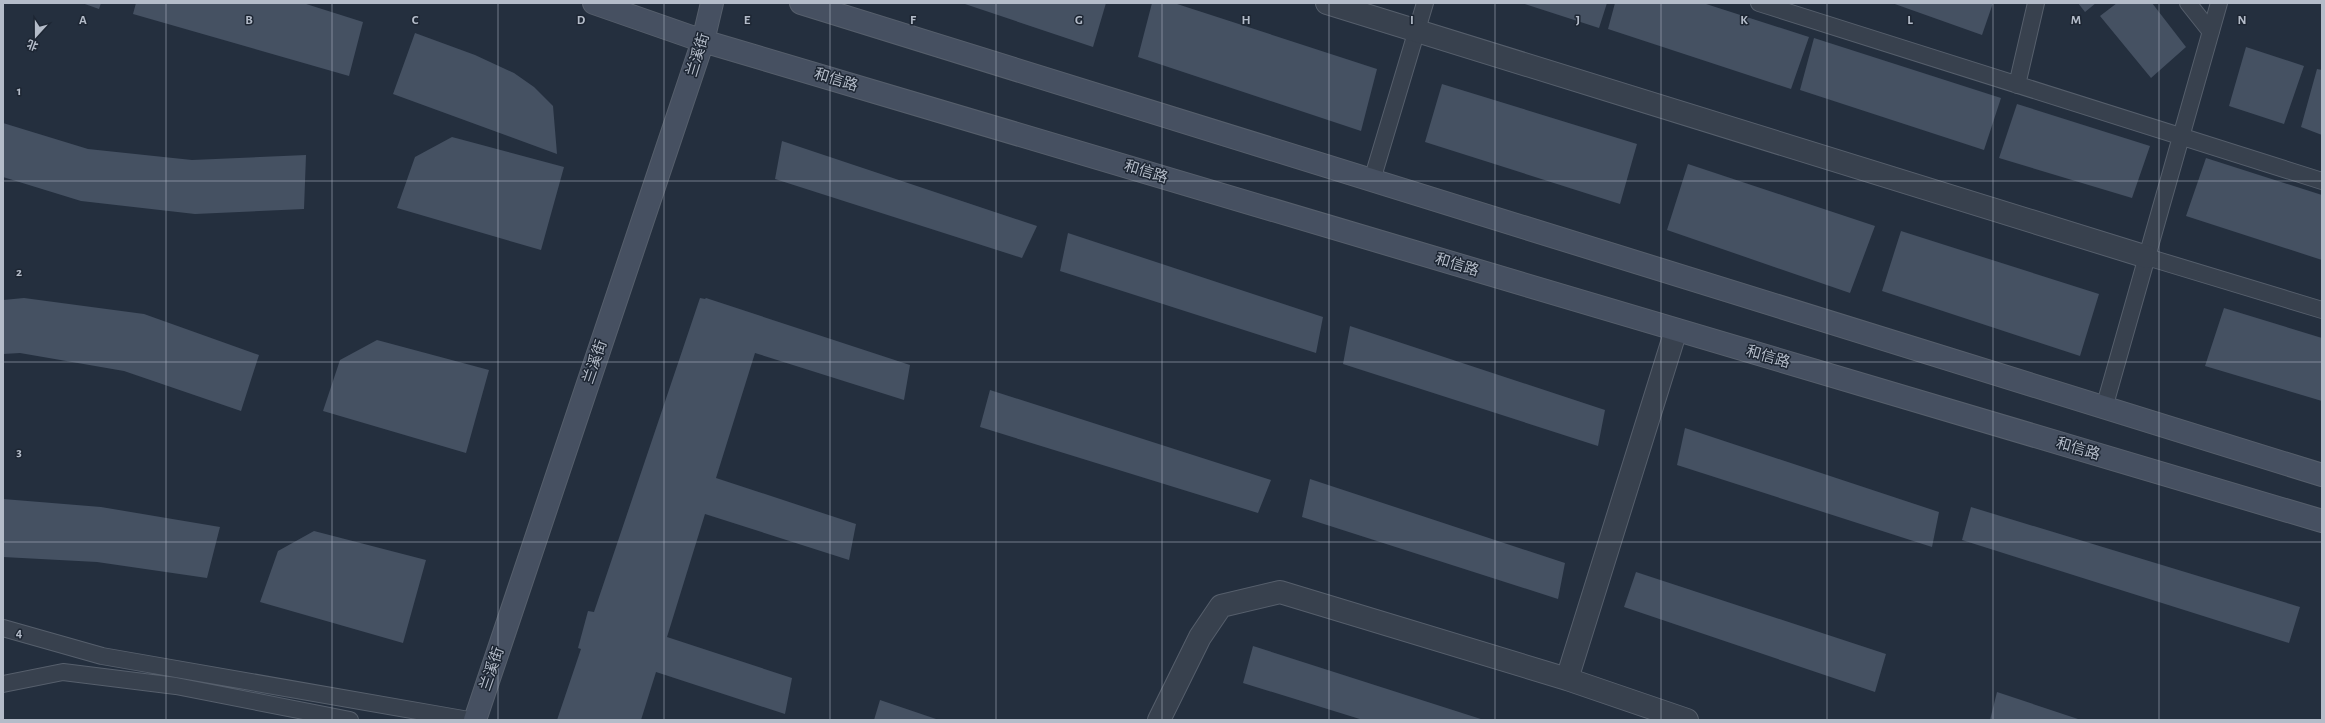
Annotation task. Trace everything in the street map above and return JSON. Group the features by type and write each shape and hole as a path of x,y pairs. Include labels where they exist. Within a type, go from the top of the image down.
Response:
{"street":[{"name":"和信路","path":"594,3 703,41 2322,521"},
{"name":"兰溪街","path":"474,720 703,41 712,3"},
{"path":"801,3 2322,475"},
{"path":"1327,3 2147,258"},
{"path":"1567,678 1676,330"},
{"path":"1160,720 1200,637 1221,606 1280,592 1567,678 1687,720"}],"lane":[{"path":"1372,180 1425,3"},
{"path":"1759,3 2322,181"},
{"path":"2017,85 2036,3"},
{"path":"2188,3 2211,32"},
{"path":"2104,408 2219,3"},
{"path":"2147,258 2322,310"},
{"path":"3,628 102,656 469,720"},
{"path":"3,684 63,672 176,686 350,720"}],"building":[{"path":"82,3 101,3 99,9"},
{"path":"136,3 303,3 363,22 349,76 133,14"},
{"path":"962,3 1106,3 1093,47"},
{"path":"1152,3 1174,3 1377,69 1361,131 1138,57"},
{"path":"1522,3 1607,3 1599,28"},
{"path":"1615,3 1703,3 1809,37 1791,89 1608,29"},
{"path":"1892,3 1993,3 1982,35"},
{"path":"2078,3 2096,3 2085,12"},
{"path":"2117,3 2152,3 2186,47 2151,78 2100,16"},
{"path":"415,33 475,55 514,73 534,87 553,106 557,154 393,94"},
{"path":"1814,38 2001,98 1984,150 1800,90"},
{"path":"2246,47 2304,66 2284,124 2229,106"},
{"path":"2317,69 2322,70 2322,135 2301,127"},
{"path":"1442,84 1637,144 1620,204 1425,142"},
{"path":"2017,104 2150,146 2132,198 1999,158"},
{"path":"3,123 88,149 192,160 306,155 304,209 195,214 81,201 3,177"},
{"path":"452,137 564,167 541,250 397,208 415,157"},
{"path":"782,141 1037,226 1022,258 775,179"},
{"path":"2206,158 2322,195 2322,260 2186,216"},
{"path":"1688,164 1875,226 1850,293 1667,230"},
{"path":"1901,231 2099,294 2080,356 1882,291"},
{"path":"1068,233 1323,317 1316,353 1060,271"},
{"path":"24,298 144,314 259,355 241,411 124,371 20,353 3,354 3,300"},
{"path":"700,298 706,298 910,365 904,400 755,353 716,478 856,524 849,560 705,514 667,637 792,678 785,714 656,672 641,720 557,720 581,649 578,648 588,611 594,612"},
{"path":"2224,308 2322,338 2322,401 2205,366"},
{"path":"1350,326 1605,410 1598,446 1343,364"},
{"path":"377,340 489,370 466,453 323,411 340,360"},
{"path":"990,390 1271,480 1258,513 980,427"},
{"path":"1685,428 1939,512 1932,547 1677,465"},
{"path":"1310,479 1565,563 1558,599 1302,517"},
{"path":"3,499 101,507 220,527 207,578 97,562 3,557"},
{"path":"1971,507 2300,607 2289,643 1962,540"},
{"path":"314,531 426,560 403,643 260,602 278,551"},
{"path":"1636,572 1886,654 1875,692 1624,607"},
{"path":"1253,646 1484,720 1363,720 1243,683"},
{"path":"1997,692 2081,720 1990,720"},
{"path":"880,700 939,720 874,720"}]}
